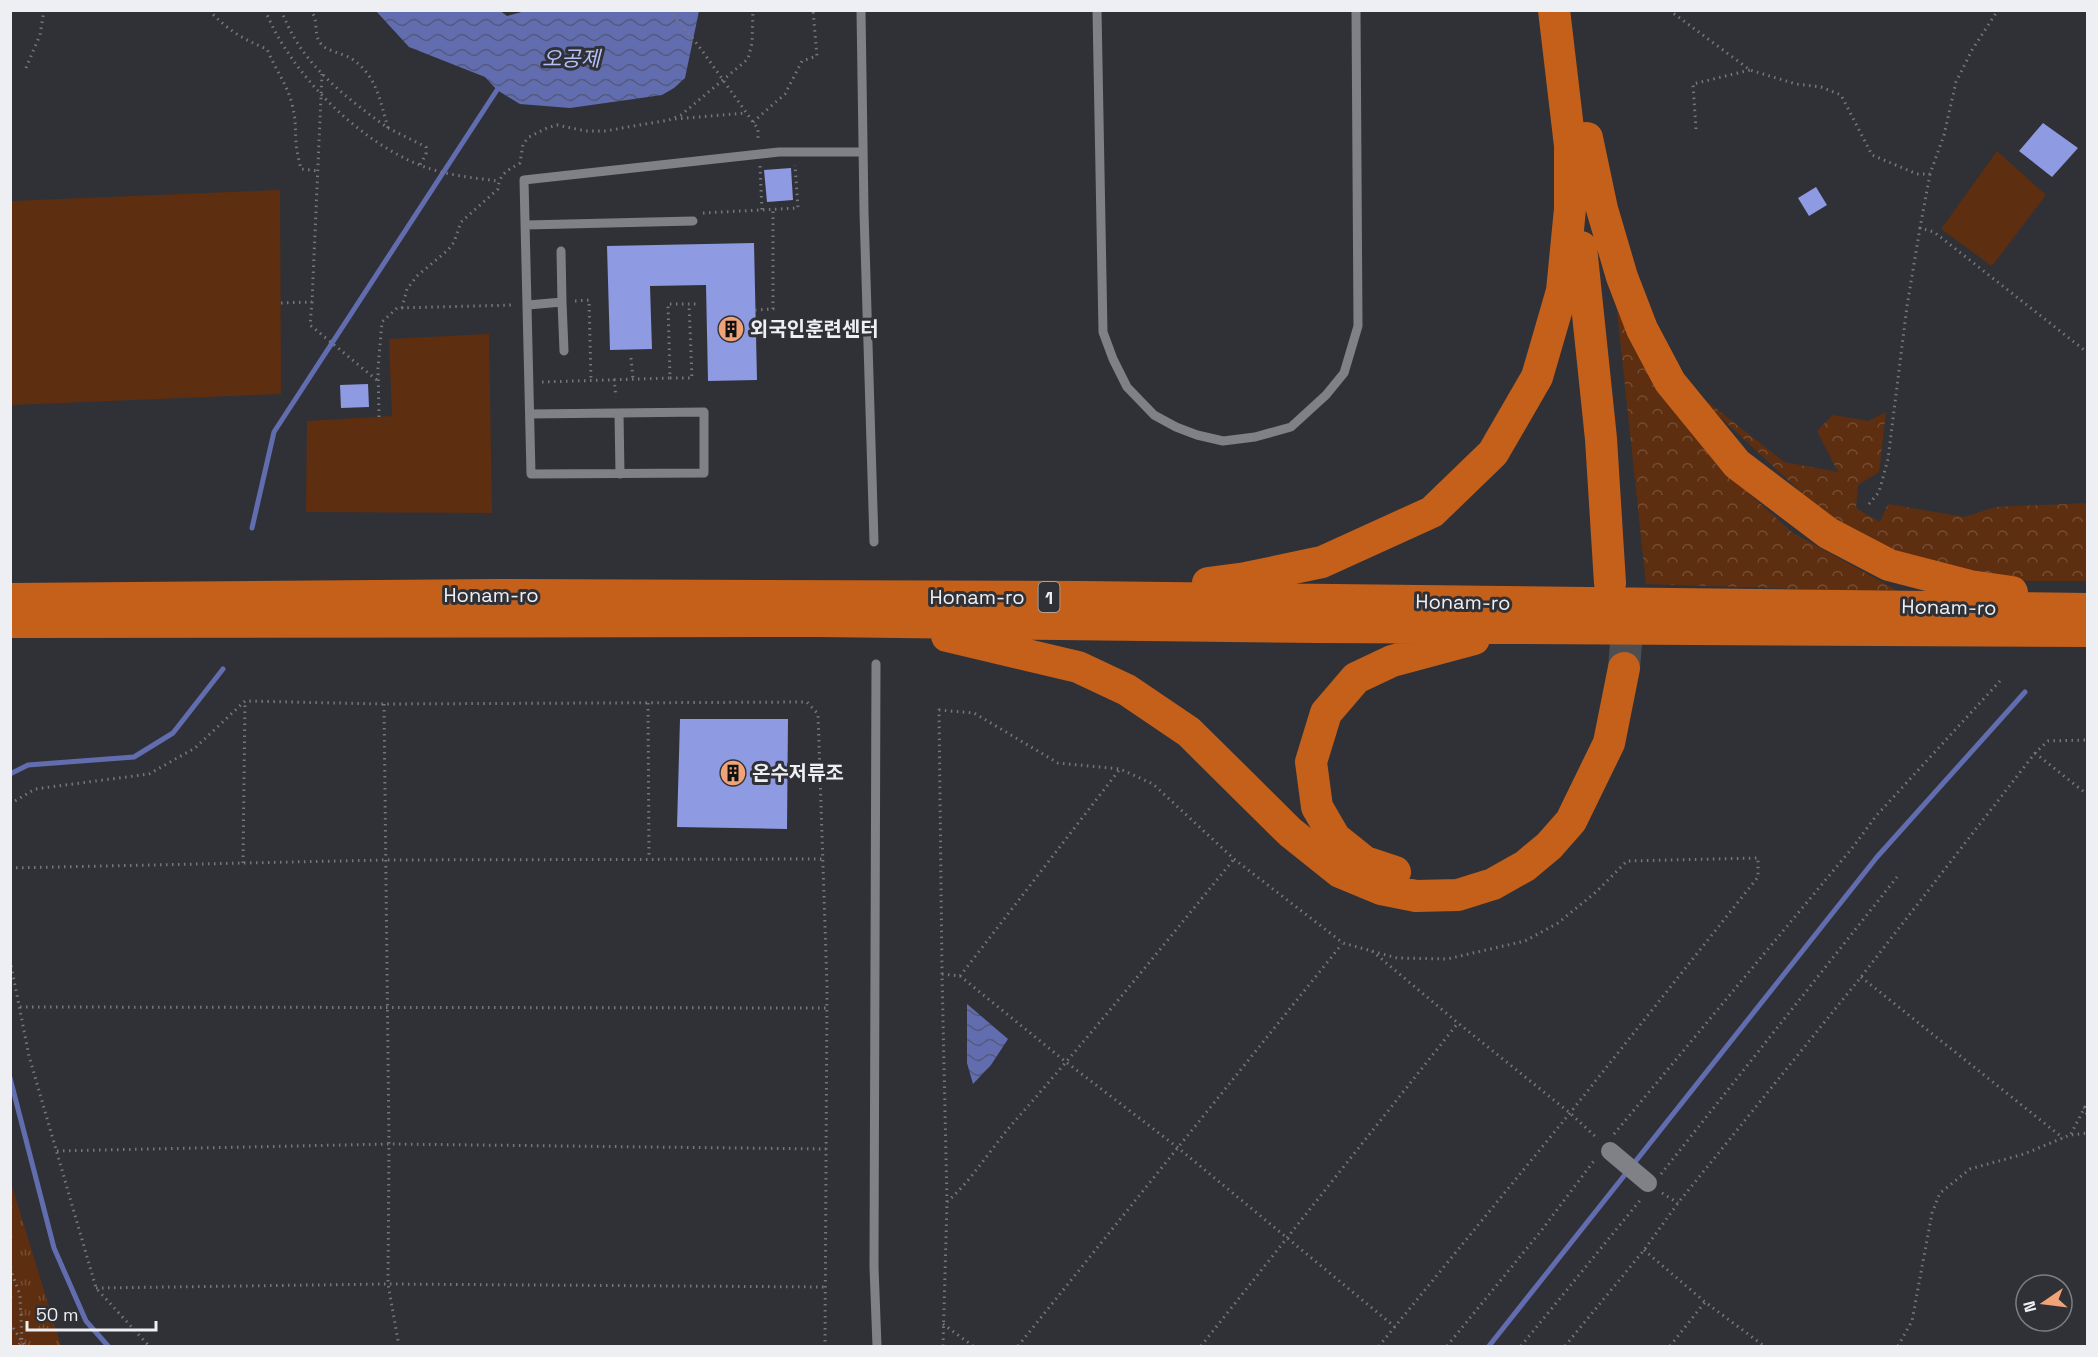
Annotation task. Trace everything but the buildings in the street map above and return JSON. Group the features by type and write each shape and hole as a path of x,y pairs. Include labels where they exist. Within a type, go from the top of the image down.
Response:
{"highway":[{"path":"1554,10 1579,144 1602,209 1622,277 1642,329 1670,382 1737,464 1828,533 1889,565 1971,586 2088,603"},
{"path":"1571,10 1601,439 1620,583"},
{"path":"1081,597 1246,578 1322,562 1432,512 1493,453 1537,377 1562,291 1579,144"},
{"name":"Honam-ro","path":"10,599 498,595 1081,597 2088,609"},
{"path":"818,621 926,632 1005,648 1078,667 1127,690 1189,732 1290,832 1340,872 1381,889 1416,896 1458,895 1493,884 1525,866 1549,846 1571,821 1609,743 1616,667 1581,760 1550,814 1523,844 1514,850 1487,867 1451,877 1408,876 1365,862 1335,838 1317,807 1311,762 1326,713 1356,678 1392,661 1472,639 1557,628"},
{"name":"Honam-ro","path":"10,622 818,621 2088,631"}],"street":[{"path":"1607,1148 1650,1185"}],"lane":[{"path":"861,10 874,542"},
{"path":"1097,10 1103,332 1127,387 1155,415 1176,427 1223,441 1255,437 1291,427 1326,395 1344,373 1350,354 1358,326 1356,10"},
{"path":"530,414 704,412 704,472 531,474 524,180 779,152 863,152"},
{"path":"526,225 693,221"},
{"path":"561,251 567,302 564,351"},
{"path":"528,304 567,302"},
{"path":"619,413 620,474"},
{"path":"876,663 874,1267 877,1347"}],"path":[{"path":"26,68 40,35 44,10"},
{"path":"209,10 222,25 243,39 267,50 277,72 285,81 292,103 297,125 296,142 301,169 318,171"},
{"path":"265,10 274,32 310,82 348,119 387,148 428,168 498,181"},
{"path":"281,10 299,46 322,74 354,103 388,128 426,147 426,154 420,165"},
{"path":"310,10 316,20 317,38 323,47 352,59 377,88 388,128"},
{"path":"669,10 698,45 758,129 758,141"},
{"path":"673,119 748,59 752,43 753,10"},
{"path":"753,122 784,94 802,61 817,56 813,10"},
{"path":"1669,10 1750,70 1796,84 1821,87 1841,95 1872,155 1917,174 1930,174"},
{"path":"1869,504 1879,492 1888,459 1907,306 1930,174 1944,135 1956,82 1972,50 1998,10"},
{"path":"1696,129 1693,84 1750,70"},
{"path":"322,74 310,325 378,381"},
{"path":"402,308 407,289 417,276 448,250 454,242 461,222 498,189 498,181 504,172 520,163 523,144 529,137 557,125 586,131 605,131 673,119 746,113"},
{"path":"760,166 762,211 798,208 795,164"},
{"path":"755,310 773,309 773,210"},
{"path":"1920,228 1935,232 2088,353"},
{"path":"567,302 589,300 591,380"},
{"path":"280,303 312,302"},
{"path":"379,417 378,381 382,322 397,308 528,304"},
{"path":"670,378 668,304 698,304"},
{"path":"537,382 692,378 689,304"},
{"path":"631,358 633,379"},
{"path":"614,379 615,397"},
{"path":"1447,1347 1876,816 2000,681"},
{"path":"243,863 245,701"},
{"path":"10,804 35,789 149,774 195,748 245,701 384,704 807,702 818,714 823,859 826,1008 825,1347"},
{"path":"648,703 648,859"},
{"path":"384,704 389,1144 388,1284 399,1347"},
{"path":"943,1347 947,1202 939,710 974,714 1058,763 1120,770 1153,784 1234,859 1343,943 1397,958 1448,959 1525,941 1558,922 1596,892 1627,861 1758,858 1758,877 1379,1347"},
{"path":"1566,1347 1644,1250 1678,1203 1861,977 2035,753 2048,741 2088,740"},
{"path":"2035,753 2088,795"},
{"path":"960,976 1120,770"},
{"path":"10,868 386,860 823,859"},
{"path":"947,1202 960,1190 1234,859"},
{"path":"1521,1347 1897,877"},
{"path":"1018,1347 1343,943"},
{"path":"1371,950 1570,1113 1607,1148"},
{"path":"10,960 30,1056 96,1288 148,1347"},
{"path":"942,974 960,976 1066,1062 1177,1147 1395,1327"},
{"path":"1861,977 2063,1138"},
{"path":"20,1007 826,1008"},
{"path":"1201,1347 1458,1023"},
{"path":"2070,1134 2088,1101"},
{"path":"2084,1106 2088,1117"},
{"path":"1898,1347 1912,1321 1932,1213 1940,1193 1970,1168 2024,1154 2070,1134 2088,1133"},
{"path":"57,1151 389,1144 825,1149"},
{"path":"1644,1250 1705,1302 1764,1347"},
{"path":"10,1268 20,1295 22,1341 18,1347"},
{"path":"96,1288 388,1284 824,1287"},
{"path":"1670,1347 1705,1302"},
{"path":"10,1323 25,1347"},
{"path":"942,1323 973,1347"}],"green space":[{"path":"1997,151 2046,195 1992,266 1941,229"},
{"path":"280,190 281,394 11,405 11,201"},
{"path":"1616,301 1651,378 1716,464 1793,533 1900,592 1646,584"},
{"path":"489,334 492,513 306,512 307,421 392,416 389,339"},
{"path":"1686,385 1784,462 1838,472 1817,431 1833,415 1868,421 1886,412 1879,472 1858,485 1856,508 1880,522 1888,504 1964,517 1996,507 2087,503 2087,581 2028,581 1917,562 1849,537"},
{"path":"11,1183 61,1346 11,1346"}],"water":[{"name":"오공제","path":"499,10 507,16 529,10 699,11 685,78 674,88 662,95 570,108 520,104 497,90 485,77 409,47 376,11"},
{"path":"967,1004 1008,1039 991,1065 973,1084 967,1063"}],"waterway":[{"path":"252,528 274,432 497,90"},
{"path":"10,774 28,765 134,757 173,733 223,669"},
{"path":"1489,1346 1877,857 2025,692"},
{"path":"10,1078 54,1248 86,1321 108,1346"}],"tunnel":[{"path":"1624,668 1631,583"}],"place":[{"name":"외국인훈련센터","path":"731,329"},
{"name":"온수저류조","path":"733,773"}]}
